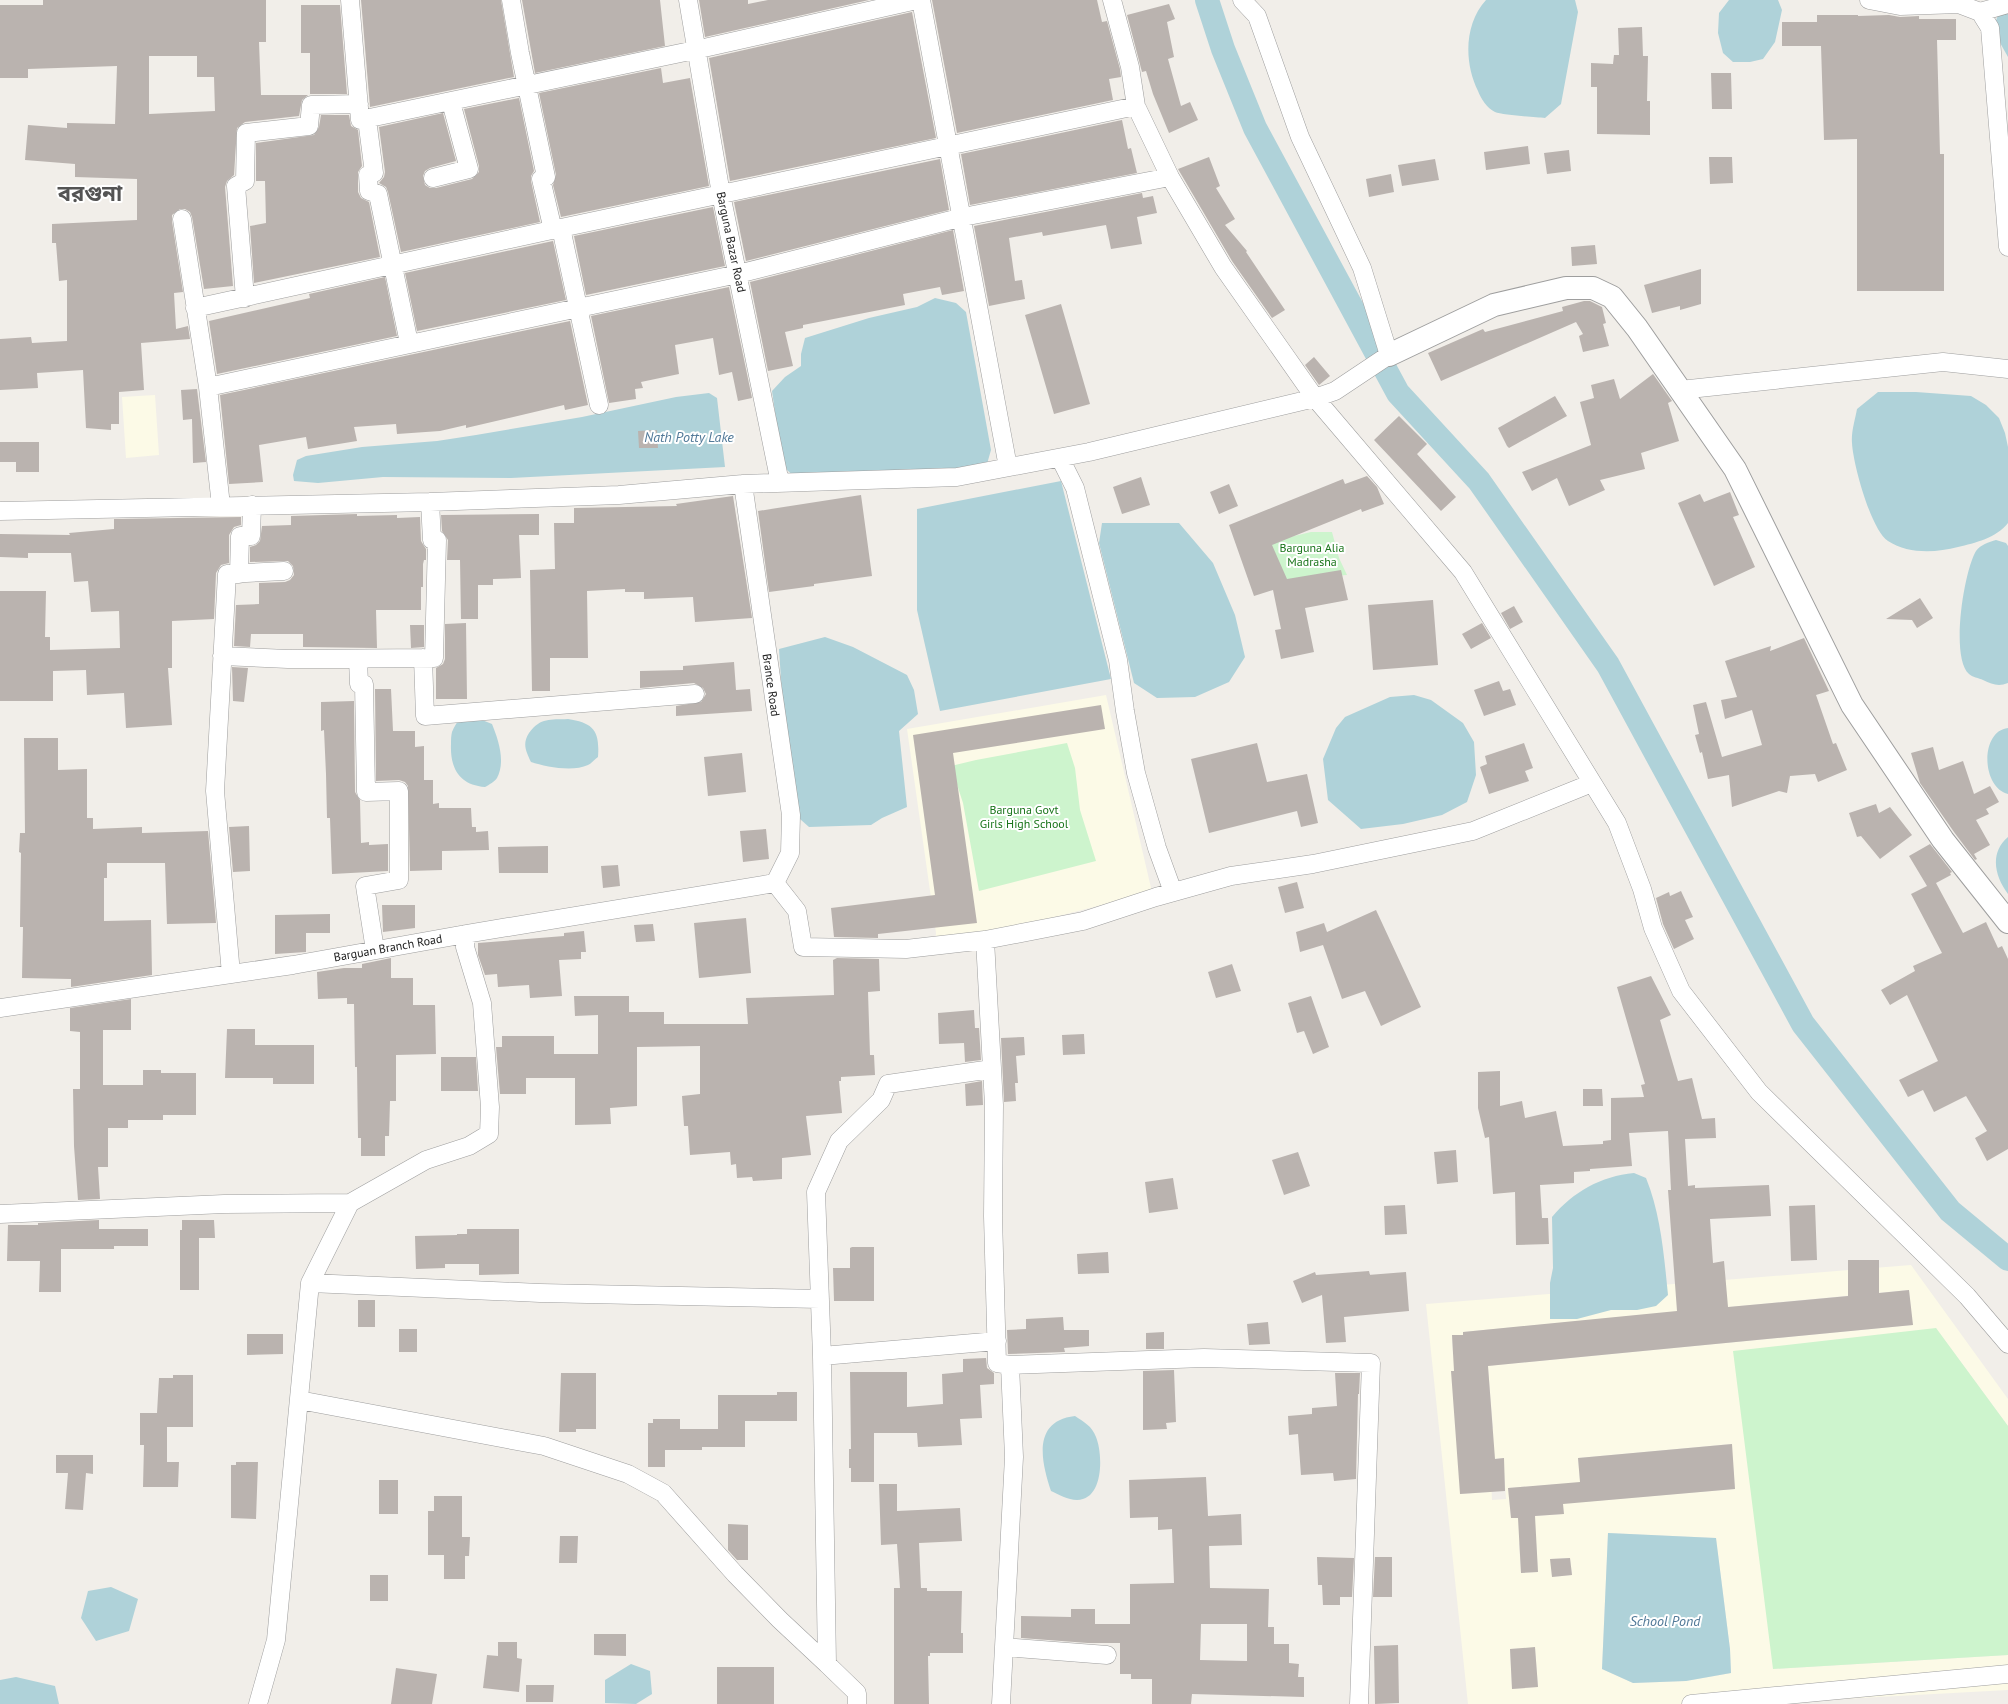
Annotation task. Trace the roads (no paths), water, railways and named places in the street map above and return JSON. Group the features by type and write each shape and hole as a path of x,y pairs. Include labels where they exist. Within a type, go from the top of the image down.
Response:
{"street":[{"path":"350,0 363,111 374,173 368,175 369,191 378,194 410,343"},
{"path":"511,0 526,86 546,177 541,179 557,229 578,308 599,405"},
{"name":"Barguna Bazar Road","path":"688,0 721,194 780,483"},
{"path":"246,298 236,186 245,181 246,133 309,126 311,105 363,111 451,102 919,0 947,147 963,217 1008,467"},
{"path":"1242,0 1257,16 1300,137 1362,268 1389,355"},
{"path":"1869,0 1900,6 1959,4 1980,12 2008,4"},
{"path":"1118,3 1136,106 1170,177 1223,268 1315,398 1463,572 1617,823 1642,888 1653,928 1681,991 1760,1092 1967,1296 2008,1344"},
{"path":"1980,12 1990,28 2008,247"},
{"path":"433,178 469,169 451,102"},
{"path":"195,308 1136,106"},
{"path":"208,387 738,274 963,217 1170,177"},
{"path":"182,219 208,387 221,506"},
{"path":"0,511 430,502 619,495 743,484 957,477 1060,458 1315,398 1335,391 1389,355 1494,305 1566,288 1593,288 1612,296 1637,328 1735,469 1852,706 1943,840 2008,922"},
{"path":"1680,390 1943,362 2008,369"},
{"path":"1060,458 1075,488 1118,660 1136,773 1157,848 1173,892"},
{"name":"Brance Road","path":"743,484 791,815 790,853 775,883"},
{"path":"222,656 288,659 434,658 437,540 432,540 430,502"},
{"path":"239,574 240,536 251,536 252,505"},
{"path":"231,974 215,791 227,574 284,571"},
{"path":"423,658 425,716 695,694"},
{"path":"358,659 359,684 364,684 366,792 398,791 398,880 365,886 375,950"},
{"path":"775,883 797,911 803,947 906,949 985,940 1083,921 1173,892 1231,876 1313,864 1473,831 1592,783"},
{"name":"Barguan Branch Road","path":"0,1008 231,974 775,883"},
{"path":"0,1214 171,1206 350,1203 426,1160 469,1146 489,1134 490,1107 482,1004 465,948 466,934"},
{"path":"985,940 992,1069 997,1363 1204,1358 1371,1363 1359,1704"},
{"path":"827,1664 822,1356 816,1192 839,1141 881,1100 888,1084 992,1069"},
{"path":"258,1704 276,1640 310,1283 350,1203"},
{"path":"310,1283 540,1293 820,1299"},
{"path":"822,1356 997,1341"},
{"path":"1001,1704 1014,1457 1010,1364"},
{"path":"299,1400 544,1446 628,1474 663,1494 780,1620 857,1693 857,1704"},
{"path":"1004,1647 1108,1655"},
{"path":"1691,1704 2008,1674"}],"water":[{"path":"1486,0 1575,0 1578,12 1561,104 1545,118 1495,112 1487,106 1479,94 1470,68 1468,44 1474,20"},
{"path":"1729,0 1778,0 1782,10 1775,42 1763,59 1750,62 1733,62 1723,53 1718,33 1719,13"},
{"path":"2008,2 2008,57 1999,41 1995,23 2002,5"},
{"path":"935,298 956,303 966,312 991,450 987,464 970,469 795,477 787,470 782,461 772,391 785,377 801,366 801,354 805,338 869,318 917,307"},
{"path":"1878,392 1916,392 1971,396 1986,405 1999,418 2008,447 2008,523 1998,533 1978,542 1931,551 1904,548 1888,541 1882,534 1875,524 1864,496 1853,453 1852,439 1857,409"},
{"name":"Nath Potty Lake","path":"709,393 717,398 725,467 511,478 383,477 318,483 294,481 293,475 297,460 306,456 362,447 437,441 476,435 582,417 676,397"},
{"path":"1061,481 1111,679 940,711 917,610 917,509"},
{"path":"1102,523 1179,523 1213,563 1235,615 1245,657 1229,682 1195,697 1157,698 1134,683 1099,543"},
{"path":"1996,540 2006,543 2008,546 2008,683 1998,685 1969,674 1963,665 1960,650 1961,614 1971,561 1980,547"},
{"path":"825,637 853,647 907,675 914,690 918,714 899,731 907,807 871,825 809,827 800,819 784,725 779,649"},
{"path":"1414,695 1431,700 1463,723 1474,742 1476,775 1467,802 1442,815 1403,824 1361,829 1328,800 1323,759 1336,728 1345,717 1390,697"},
{"path":"472,716 492,724 500,750 500,771 497,778 485,787 476,786 463,779 454,768 452,761 451,735 453,730 460,718"},
{"path":"568,719 584,723 593,729 598,740 598,757 588,765 575,768 544,766 531,762 525,744 533,728 546,720"},
{"path":"2008,728 2008,794 1999,789 1993,781 1987,759 1992,739 1999,731"},
{"path":"2008,837 2008,894 1997,873 1996,858 2002,843"},
{"path":"1634,1173 1646,1178 1655,1206 1661,1236 1668,1295 1656,1306 1637,1310 1611,1310 1577,1319 1550,1319 1550,1283 1553,1268 1552,1217 1569,1200 1589,1187 1610,1178"},
{"path":"1075,1416 1094,1433 1100,1454 1097,1485 1086,1498 1077,1500 1051,1491 1044,1467 1043,1455 1043,1444 1046,1434 1052,1426 1061,1419"},
{"name":"School Pond","path":"1608,1533 1716,1538 1730,1649 1731,1673 1686,1681 1633,1683 1602,1669"},
{"path":"111,1587 138,1599 129,1631 96,1641 81,1618 88,1591"},
{"path":"631,1664 650,1671 652,1694 636,1704 605,1703 605,1680"},
{"path":"16,1677 55,1686 59,1704 0,1704 0,1680"}],"waterway":[{"path":"1207,0 1223,49 1255,128 1398,393 1479,481 1608,665 1803,1024 1950,1211 2008,1259"}],"district":[{"name":"বরগুনা","path":"90,193"}],"park label":[{"name":"Barguna Alia Madrasha","path":"1312,555"},
{"name":"Barguna Govt Girls High School","path":"1024,817"}]}
